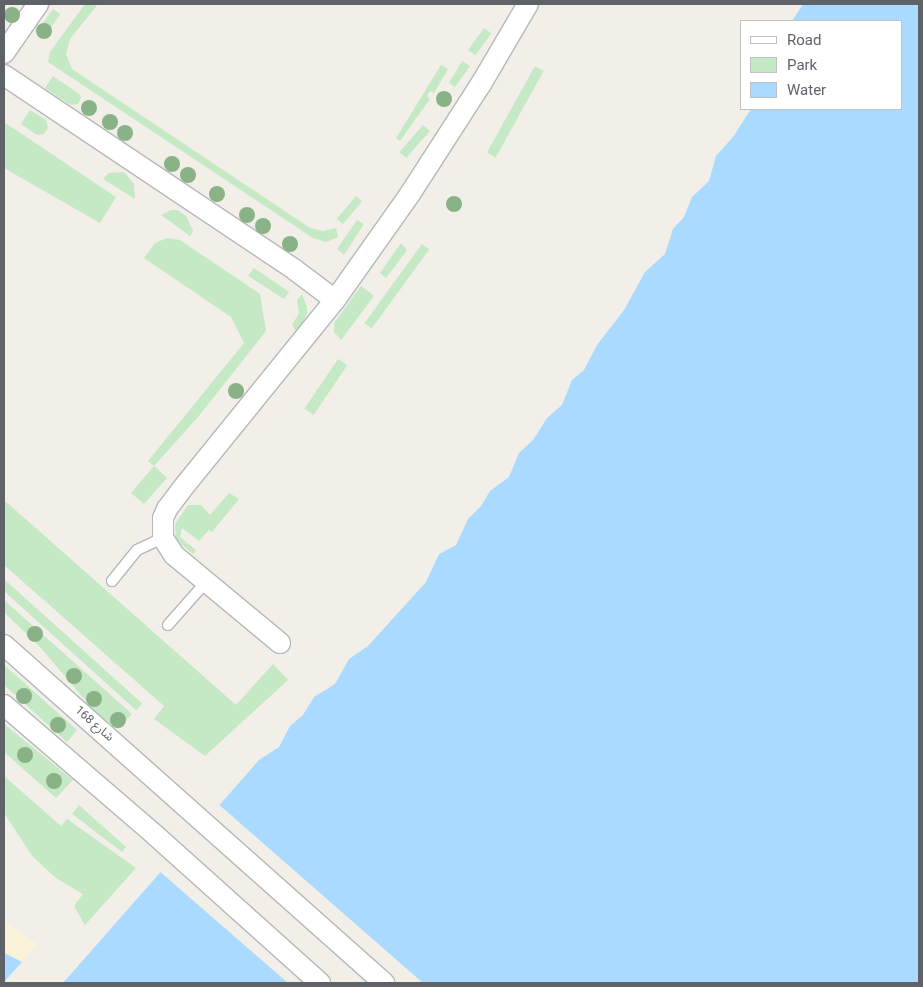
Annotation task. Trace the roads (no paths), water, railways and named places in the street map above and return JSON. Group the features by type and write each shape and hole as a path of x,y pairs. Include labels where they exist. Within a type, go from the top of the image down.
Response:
{"street":[{"path":"4,54 38,4"},
{"path":"280,643 174,555 163,538 163,518 172,501 335,300 430,163 481,84 528,4"},
{"path":"4,74 295,270 335,300"},
{"name":"شارع 168","path":"4,645 384,983"},
{"path":"4,705 155,835 320,983"}],"lane":[{"path":"112,581 137,550 163,538"},
{"path":"168,625 206,582"}],"water":[{"path":"803,4 919,4 919,983 63,983 259,760 279,747 290,726 303,715 314,697 335,684 349,659 368,646 426,582 439,554 456,545 468,519 481,506 490,491 509,477 519,453 533,440 547,418 562,405 572,380 584,370 597,345 624,310 645,272 665,254 673,229 684,217 692,197 709,181 716,156 733,137 750,110 903,110 903,20 793,20"},
{"path":"4,953 22,962 4,982"}]}
